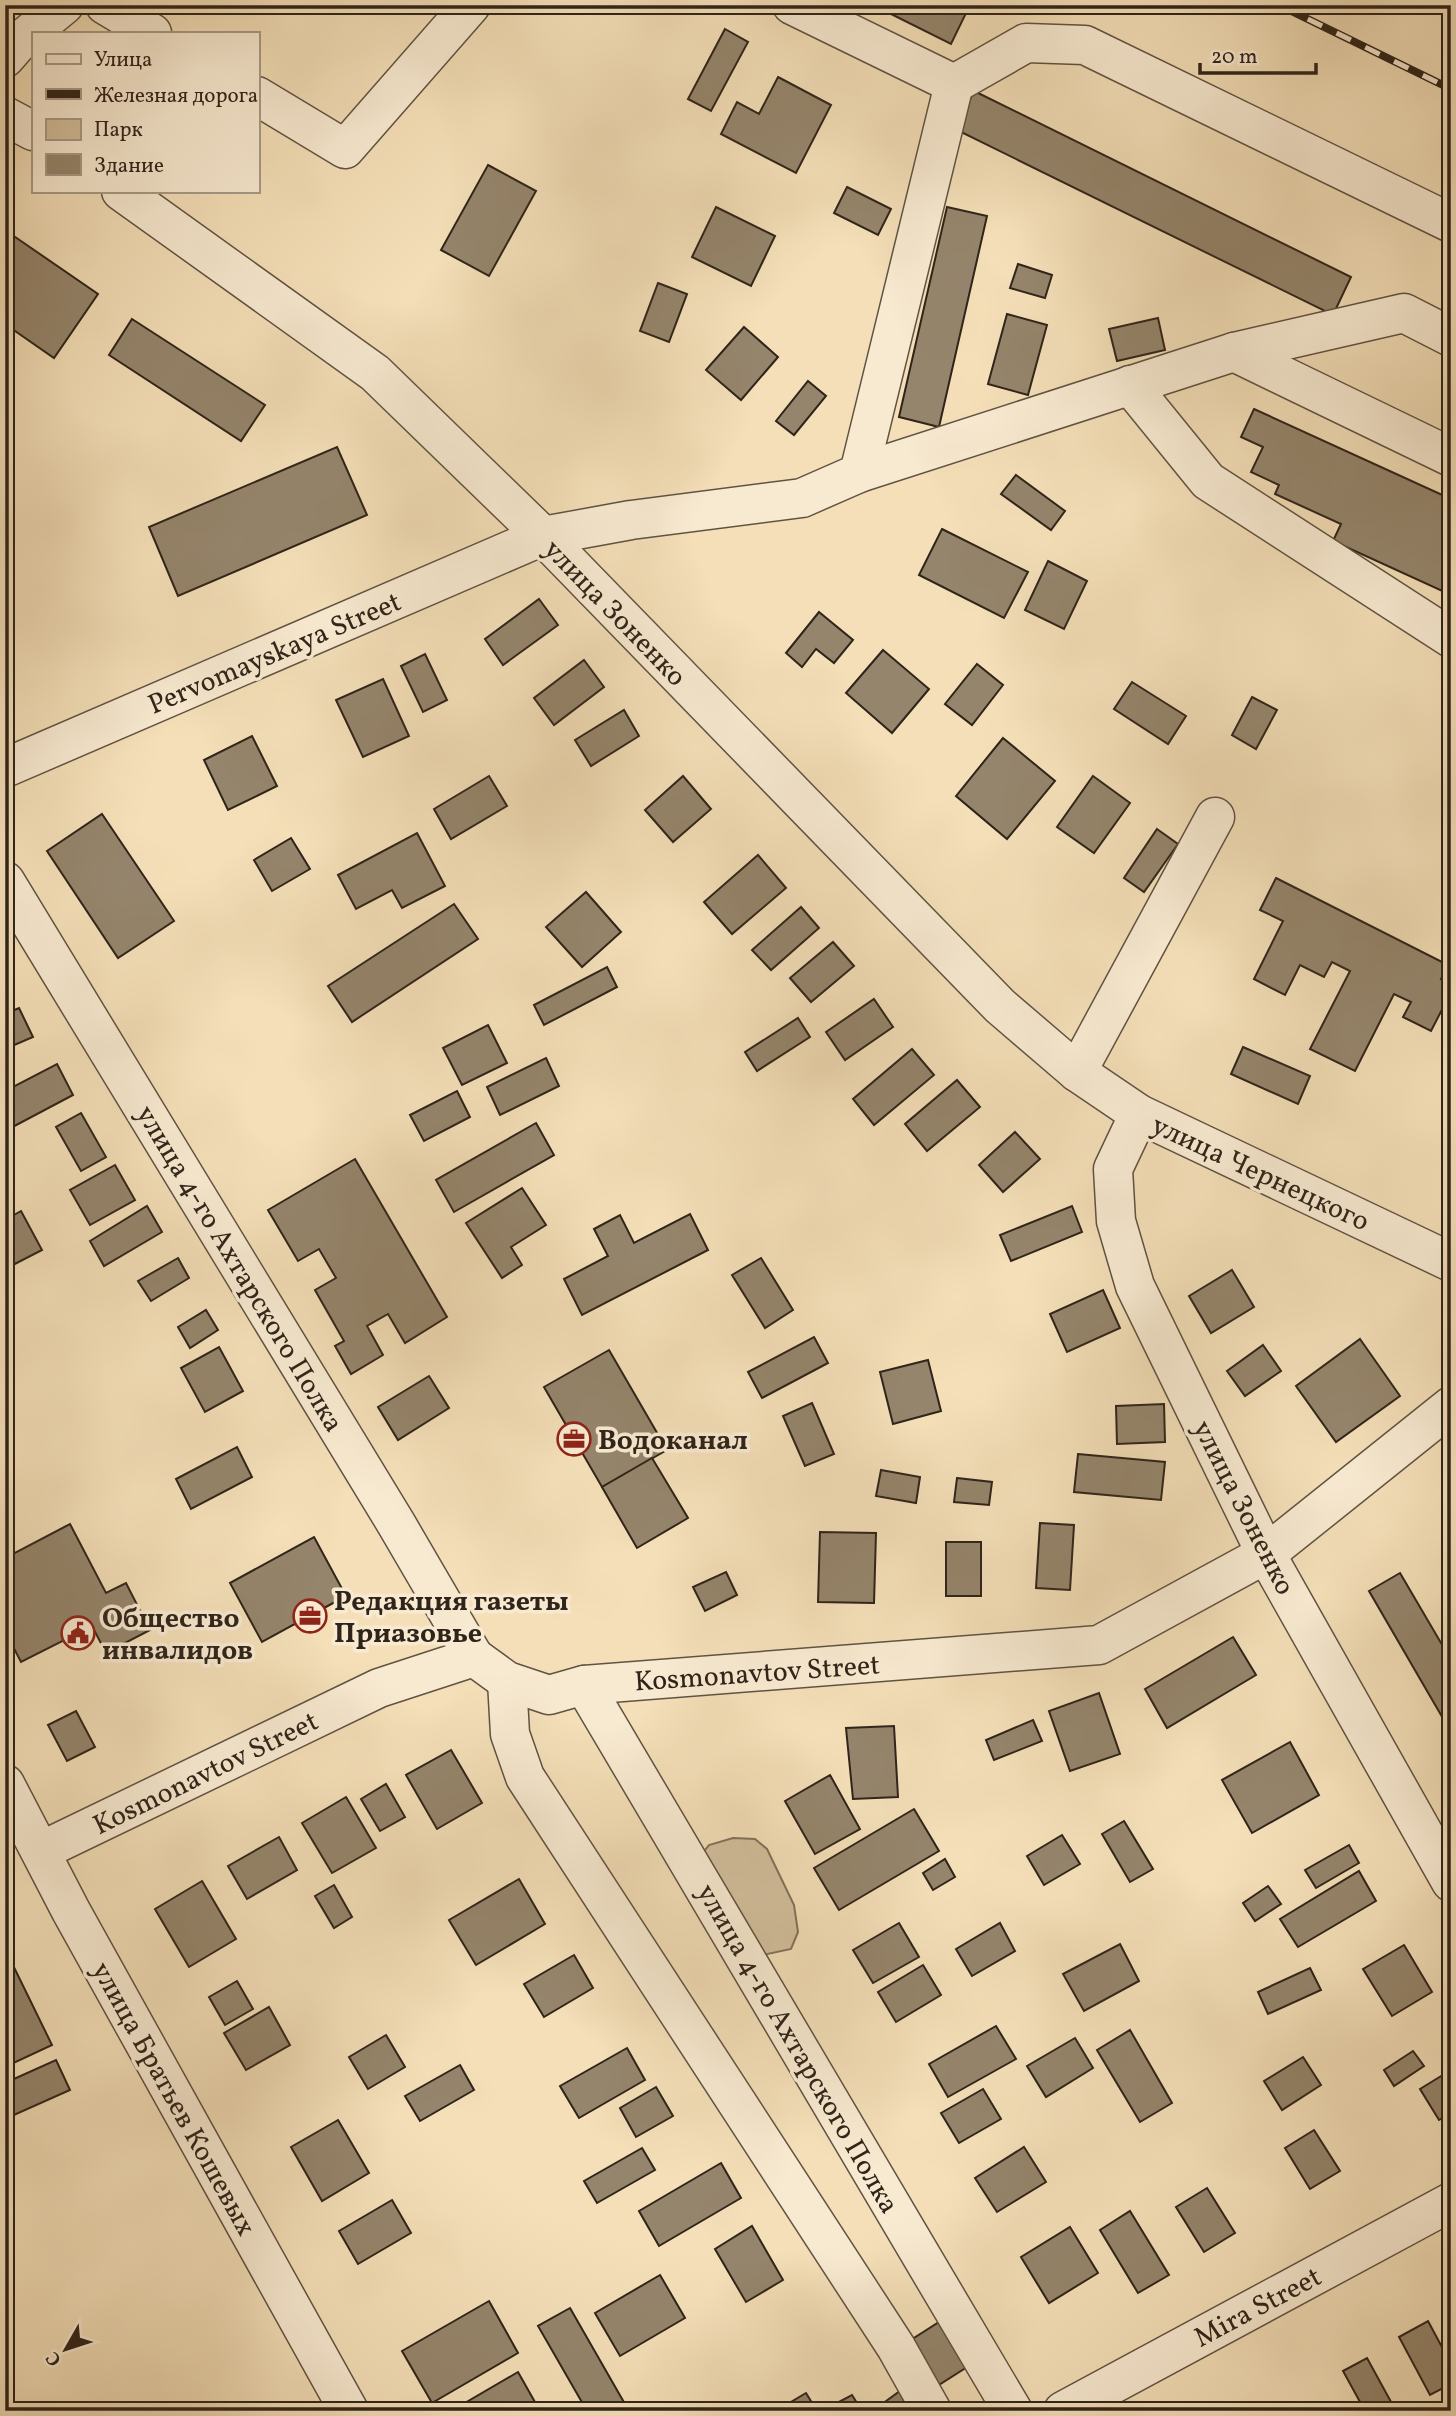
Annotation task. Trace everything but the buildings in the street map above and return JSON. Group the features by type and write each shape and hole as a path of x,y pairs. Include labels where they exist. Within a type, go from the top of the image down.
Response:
{"street":[{"path":"5,58 19,41 64,5"},
{"path":"105,5 150,32"},
{"path":"259,97 345,149 471,5"},
{"path":"792,5 954,84"},
{"path":"859,473 954,84 1026,43 1085,45 1451,223"},
{"path":"5,116 32,130"},
{"name":"улица Зоненко","path":"122,192 374,373 543,536 1000,1006 1077,1072"},
{"name":"Pervomayskaya Street","path":"5,768 543,536 631,520 802,498 859,473 1234,352 1404,313 1451,337"},
{"path":"1234,352 1451,457"},
{"path":"1130,385 1208,481 1451,638"},
{"path":"1077,1072 1216,817"},
{"name":"улица 4-го Ахтарского Полка","path":"5,881 390,1513 474,1657"},
{"name":"улица Чернецкого","path":"1077,1072 1139,1114 1451,1262"},
{"name":"улица Зоненко","path":"1139,1114 1113,1170 1120,1234 1135,1286 1266,1554 1451,1882"},
{"name":"Kosmonavtov Street","path":"41,1851 379,1688 474,1657 507,1681 549,1695 584,1685 1099,1645 1266,1554 1451,1406"},
{"path":"507,1681 510,1734 525,1777 897,2347 932,2411"},
{"name":"улица 4-го Ахтарского Полка","path":"584,1685 1013,2411"},
{"name":"улица Братьев Кошевых","path":"5,1784 71,1911 349,2411"},
{"name":"Mira Street","path":"1063,2411 1451,2202"}],"green space":[{"path":"733,1838 755,1839 767,1849 794,1905 798,1932 791,1949 763,1955 700,1856 709,1845"}],"railway":[{"path":"1279,5 1451,89"}],"place":[{"name":"Водоканал","path":"574,1439"},
{"name":"Редакция газеты Приазовье","path":"310,1616"},
{"name":"Общество инвалидов","path":"78,1633"}]}
